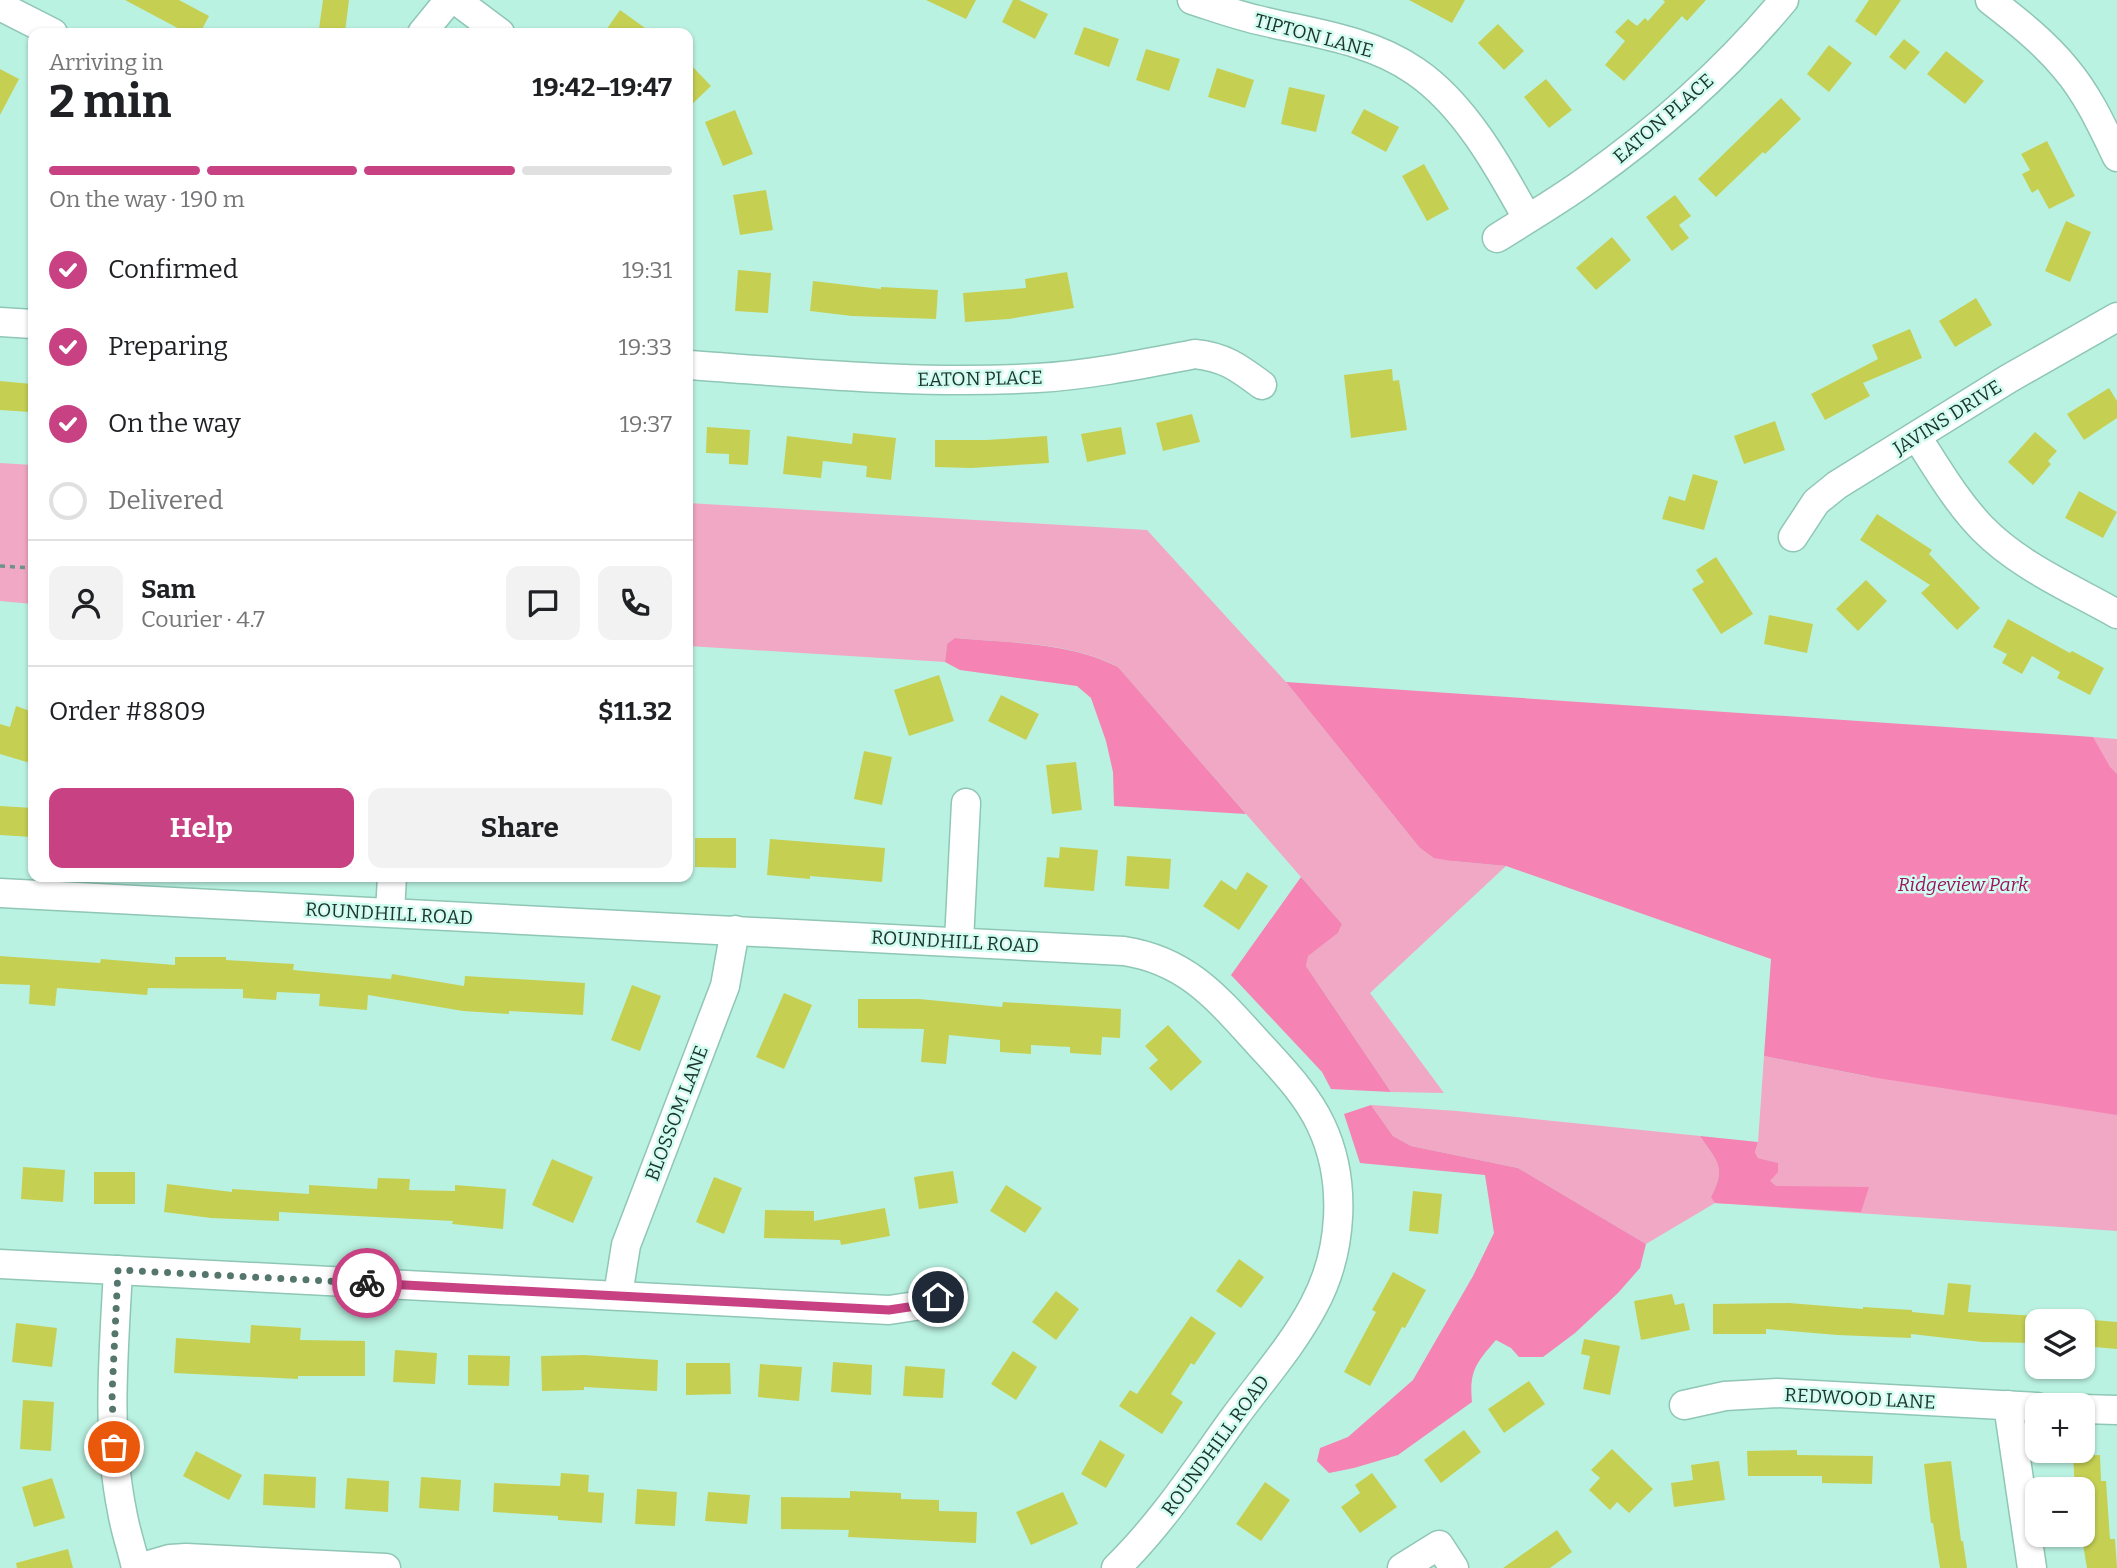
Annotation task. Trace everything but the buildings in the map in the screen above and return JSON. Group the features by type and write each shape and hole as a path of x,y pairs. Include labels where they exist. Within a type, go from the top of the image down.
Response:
{"street":[{"path":"426,28 449,0"},
{"path":"456,0 493,28"},
{"name":"TIPTON LANE","path":"1192,0 1255,19 1351,42 1378,51 1415,71 1439,90 1461,114 1527,218"},
{"name":"EATON PLACE","path":"1497,238 1584,182 1657,127 1740,49 1784,0"},
{"path":"1990,0 2046,47 2067,70 2085,95 2117,157"},
{"path":"0,6 43,28"},
{"name":"JAVINS DRIVE","path":"1793,537 1816,502 1837,485 2008,379 2117,317"},
{"path":"0,322 28,324"},
{"name":"EATON PLACE","path":"693,365 890,379 983,380 1080,373 1195,354 1211,355 1231,363 1262,385"},
{"path":"1917,437 1959,500 1984,530 2008,551 2038,570 2117,614"},
{"path":"960,941 966,803"},
{"path":"390,912 391,882"},
{"name":"ROUNDHILL ROAD","path":"0,893 108,888 390,912 1124,951 1141,953 1183,971 1211,991 1282,1069 1320,1122 1332,1160 1338,1197 1336,1235 1329,1269 1313,1307 1286,1348 1145,1539 1116,1568"},
{"name":"BLOSSOM LANE","path":"618,1295 626,1245 725,986 735,930"},
{"path":"0,1264 889,1310 922,1305 953,1289"},
{"path":"118,1270 112,1394 114,1447 122,1510 138,1568 170,1559 186,1558 386,1568"},
{"name":"REDWOOD LANE","path":"1684,1405 1725,1396 1777,1393 2025,1406"},
{"path":"2008,1405 2032,1568"},
{"path":"2095,1409 2117,1410"},
{"path":"1402,1568 1439,1545 1454,1568"}],"path":[{"path":"0,566 28,568"}],"shaded area":[{"path":"0,463 28,465 28,604 0,601"},
{"path":"693,503 1147,530 1286,682 1419,847 1452,861 1506,866 1370,993 1444,1093 1391,1092 1306,966 1307,956 1338,933 1342,924 1118,667 1060,648 956,638 947,644 945,662 693,646"},
{"path":"2093,737 2117,739 2117,1231 1715,1203 1646,1244 1518,1168 1411,1146 1393,1136 1371,1105 1700,1136 1718,1165 1718,1178 1711,1197 1777,1163 1758,1158 1755,1152 1764,1056 1870,1077"}],"green space":[{"path":"955,638 1060,648 1118,667 1246,814 1114,806 1113,772 1106,741 1091,698 1077,686 960,670 945,662 947,644"},
{"name":"Ridgeview Park","path":"1286,682 2093,737 2117,774 2117,1115 1871,1077 1764,1056 1771,959 1506,866 1434,858 1419,847"},
{"path":"1301,877 1342,924 1338,933 1308,956 1306,966 1391,1092 1331,1089 1322,1072 1231,975"},
{"path":"1371,1105 1393,1136 1411,1146 1518,1168 1646,1244 1640,1268 1618,1293 1575,1333 1543,1357 1519,1357 1511,1348 1496,1340 1475,1368 1472,1402 1398,1455 1329,1473 1317,1461 1320,1448 1348,1437 1413,1380 1473,1276 1494,1233 1485,1175 1360,1163 1344,1114"},
{"path":"1700,1136 1758,1142 1755,1152 1758,1158 1778,1163 1778,1172 1770,1181 1776,1186 1869,1187 1861,1212 1715,1203 1711,1197 1718,1178 1718,1165"}],"way so far":[{"path":"114,1447 112,1394 118,1270 367,1283"}],"route":[{"path":"367,1283 889,1310 922,1305 938,1297"}]}
